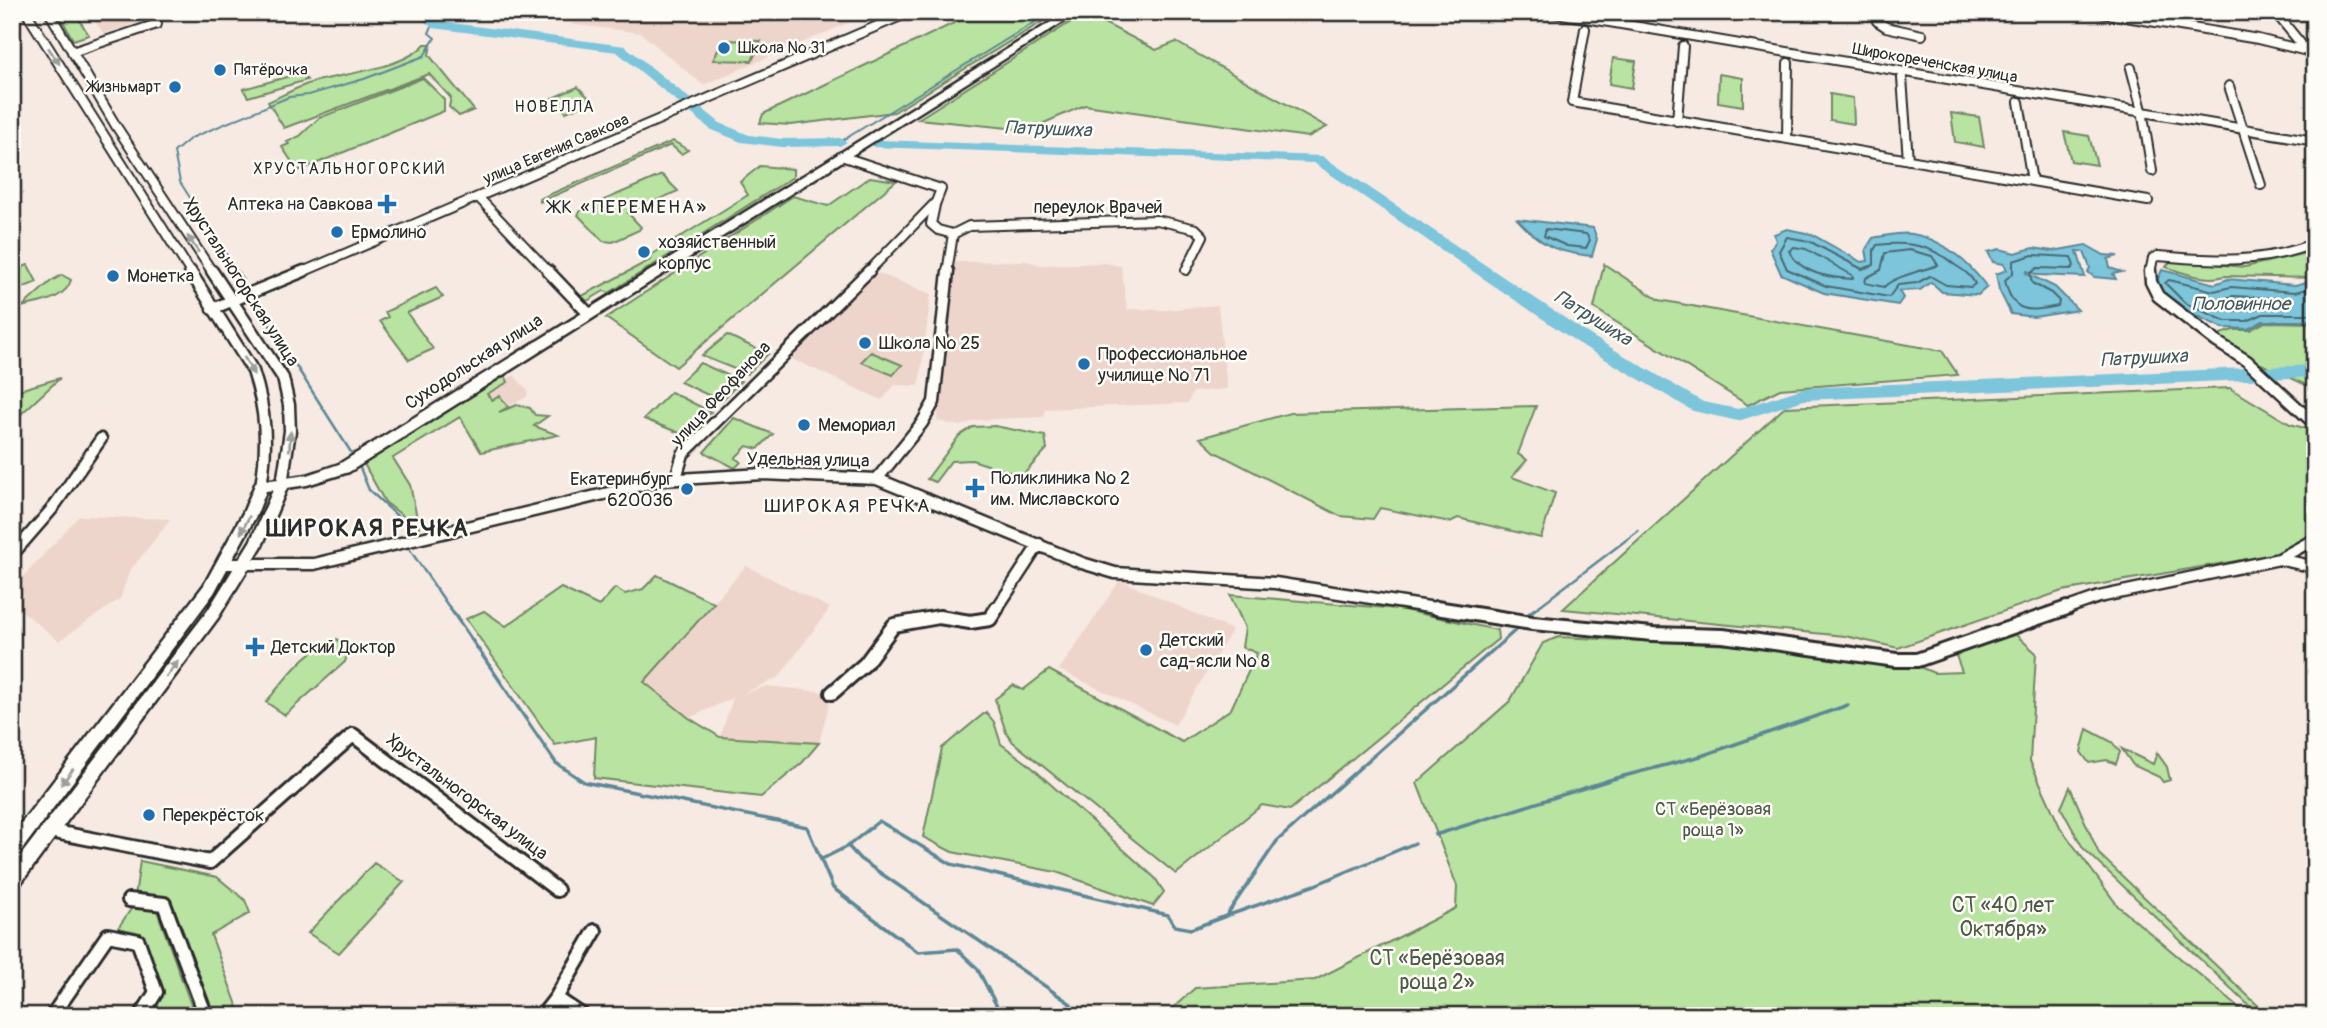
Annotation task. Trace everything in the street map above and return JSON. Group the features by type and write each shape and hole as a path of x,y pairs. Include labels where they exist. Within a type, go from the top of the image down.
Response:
{"main road":[{"name":"Суходольская улица","path":"261,486 307,480 344,468 371,453 1074,12"},
{"name":"Хрустальногорская улица","path":"50,831 213,614 245,564 274,507 282,484"},
{"path":"12,849 185,624 225,564 261,486"},
{"path":"12,881 50,831"}],"street":[{"path":"26,12 253,371 263,399 268,439 261,486"},
{"name":"Хрустальногорская улица","path":"49,12 151,180 283,378 288,396 291,436 282,484"},
{"name":"улица Евгения Савкова","path":"212,309 480,198 910,12"},
{"name":"Широкореченская улица","path":"1550,12 2315,141"},
{"path":"1879,12 1877,21 1886,27 1922,34"},
{"path":"2096,12 2258,39 2312,52"},
{"path":"2275,12 2312,52 2315,61"},
{"path":"72,52 157,24"},
{"path":"1585,29 1572,102 2148,201"},
{"path":"1676,121 1683,46"},
{"path":"1787,139 1788,63"},
{"path":"2131,68 2142,110 2152,171"},
{"path":"1902,78 1909,160"},
{"path":"2229,86 2261,185"},
{"path":"2019,102 2032,181"},
{"path":"114,151 124,151 130,146"},
{"name":"улица Феофанова","path":"676,478 683,454 936,202 941,189 841,156"},
{"path":"136,187 144,180 151,180"},
{"path":"480,198 589,314"},
{"path":"877,479 922,423 934,402 942,311 953,234 938,230 931,223 936,202"},
{"name":"переулок Врачей","path":"953,234 969,226 1157,220 1196,229 1203,236 1186,270"},
{"path":"2315,243 2257,261 2240,263 2158,256 2153,258 2149,274 2152,287 2158,296 2251,365 2315,424"},
{"path":"12,555 67,489 101,439"},
{"name":"Удельная улица","path":"676,478 763,474 877,479 1082,563 1115,573 1275,583 1532,623 1653,635 1723,636 1896,660 1917,660 2099,597 2279,559"},
{"path":"225,564 314,564 676,478"},
{"path":"2279,559 2315,539"},
{"path":"832,692 865,664 894,625 939,617 970,622 990,619 1039,544"},
{"path":"2279,559 2315,567"},
{"name":"Хрустальногорская улица","path":"50,831 210,862 353,735 557,890"},
{"path":"129,900 164,904 206,1016"},
{"path":"542,1016 556,998 596,931"},
{"path":"52,1016 108,935 138,941 156,992 141,1016"},
{"path":"556,998 583,1016"}],"shaded area":[{"path":"88,12 169,12 104,34"},
{"name":"Школа № 31","path":"599,12 874,12 703,85 641,33 569,24"},
{"name":"Профессиональное училище № 71","path":"1027,261 1041,265 1105,263 1121,266 1127,309 1164,310 1218,305 1227,389 1193,392 1188,403 1045,409 1044,417 976,420 960,426 937,421 955,262"},
{"name":"Школа № 25","path":"878,273 931,294 919,386 895,385 882,400 790,358"},
{"path":"514,375 528,391 527,397 479,421 467,403"},
{"path":"79,516 171,519 129,572 120,599 59,641 12,603 12,589"},
{"path":"746,566 830,608 779,677 742,694 767,686 832,693 819,743 720,737 733,698 689,718 643,682"},
{"name":"Детский сад-ясли № 8","path":"1120,580 1232,630 1175,725 1059,670"}],"green space":[{"path":"58,12 74,12 89,35 73,40"},
{"path":"977,12 1058,12 894,112 791,125 760,123 763,114"},
{"path":"1085,13 1156,50 1176,42 1327,127 1308,137 1085,105 1028,130 918,119"},
{"path":"723,40 761,41 752,61 713,60"},
{"path":"425,44 431,44 429,55 474,110 459,116 449,107 451,98 429,74 284,128 268,102 313,82 388,65 403,59"},
{"path":"1613,58 1636,61 1632,88 1609,84"},
{"path":"301,73 307,80 248,97 243,89"},
{"path":"1719,74 1743,78 1743,106 1718,102"},
{"path":"423,78 444,99 444,111 298,171 282,147 300,136 319,118"},
{"path":"578,87 592,101 566,112 552,98"},
{"path":"1830,94 1853,98 1854,124 1830,120"},
{"path":"1951,113 1979,117 1984,147 1955,142"},
{"path":"2064,132 2089,136 2097,165 2071,161"},
{"path":"673,141 688,150 681,154 671,145 540,202 539,199"},
{"path":"760,166 793,169 793,177 609,293 604,291 587,301 582,296 650,260 651,255 748,195 740,182"},
{"path":"662,175 678,191 628,213 641,227 639,230 613,242 603,241 578,215 581,210"},
{"path":"870,177 896,181 676,367 606,318 793,196 828,206"},
{"path":"2315,251 2315,278 2210,278 2166,267 2171,260 2245,267"},
{"path":"1604,264 1659,300 1942,351 1958,375 1780,389 1748,405 1594,308"},
{"path":"28,265 37,282 12,292 12,271"},
{"path":"62,275 71,280 58,296 22,307 51,281"},
{"path":"436,288 443,297 407,313 433,349 409,360 380,321 388,317 385,312"},
{"path":"2265,322 2315,323 2315,387 2242,355 2214,336 2233,330 2250,330"},
{"path":"727,335 768,354 747,374 702,356"},
{"path":"871,352 902,365 893,375 861,362"},
{"path":"700,363 741,381 721,401 680,382"},
{"path":"501,375 505,375 508,382 487,394 492,400 500,396 508,407 499,412 517,405 530,408 535,415 548,416 534,426 558,435 481,452 460,417 393,458 410,485 419,527 411,529 408,520 385,502 364,464"},
{"path":"60,378 21,414 12,415 12,392"},
{"path":"2230,388 2290,424 2315,431 2315,534 2282,553 2062,591 1898,648 1845,636 1563,609 1785,407"},
{"path":"671,392 711,412 685,435 644,419"},
{"path":"1536,406 1518,454 1527,460 1512,477 1555,493 1541,538 1458,518 1450,522 1380,508 1373,519 1340,516 1215,452 1200,438 1290,413"},
{"path":"734,418 773,434 758,449 747,446 735,458 741,462 735,468 704,452"},
{"path":"995,426 1045,436 1047,449 1022,476 972,460 951,461 935,482 927,479 959,436 973,427"},
{"path":"657,575 714,603 644,682 689,718 720,737 819,743 802,763 761,797 594,778 596,737 555,745 466,619 484,611 506,626 561,588 599,606 615,588 625,594 643,589"},
{"path":"1230,595 1399,609 1497,630 1498,639 1290,810 1262,805 1176,874 1013,742 1006,732 995,699 1013,685 1023,690 1049,670 1182,742 1231,709 1257,653 1242,647 1245,628"},
{"name":"СТ «Берёзовая роща 1»","path":"2015,634 2036,653 2030,761 2060,827 2118,906 2249,1016 1164,1016 1195,988 1315,980 1456,908 1457,886 1417,783 1510,701 1543,643 1559,637 1731,645 1915,665 1934,673 1962,672 1955,653"},
{"path":"337,639 348,652 345,662 285,715 266,702 306,657"},
{"path":"986,712 994,722 1001,744 1027,763 1155,878 1164,892 1153,906 1056,872 952,852 923,837 942,748"},
{"path":"2087,729 2112,742 2120,752 2116,764 2107,760 2089,763 2081,752"},
{"path":"2122,749 2153,764 2157,753 2167,767 2170,780 2163,782 2159,777 2133,765"},
{"path":"2070,787 2099,854 2269,1016 2260,1016 2083,848 2061,808"},
{"path":"140,861 217,877 245,900 250,913 211,935 241,1016 214,1016 170,900 135,896"},
{"path":"374,863 404,882 339,953 308,933"},
{"path":"133,906 156,908 195,1016 147,1016 163,992 141,933 118,928"}],"water":[{"path":"1517,219 1593,228 1597,239 1592,256 1550,246 1534,236"},
{"path":"1787,229 1811,234 1861,262 1868,261 1866,249 1873,238 1903,234 1923,236 1954,253 1987,287 1978,295 1942,292 1931,282 1920,290 1899,291 1903,298 1898,305 1824,293 1781,274 1770,249 1776,241 1774,234"},
{"path":"2086,245 2104,255 2118,256 2108,259 2110,268 2122,272 2113,274 2116,279 2094,277 2088,272 2090,268 2084,252 2077,251 2085,277 2026,273 2055,287 2078,310 2034,317 2011,314 1999,290 1996,274 2007,270 2004,264 1993,262 1988,252 2000,249 2015,253 2033,248 2053,251"},
{"name":"Половинное","path":"2162,270 2215,284 2228,279 2295,285 2315,280 2315,321 2263,321 2248,329 2223,328 2181,309 2164,295 2157,281"}],"waterway":[{"name":"Патрушиха","path":"419,12 433,24 621,49 715,126 746,139 782,143 840,142"},
{"path":"840,142 1051,12"},
{"path":"238,273 180,182 174,152 191,138 289,97 308,95 364,79 424,56 435,38 429,33 433,24"},
{"name":"Патрушиха","path":"878,144 1317,159 1587,341 1699,407 1738,415 1804,394 2315,371"},
{"path":"237,271 243,280"},
{"path":"270,325 354,457"},
{"path":"358,463 369,490 406,524 408,538"},
{"path":"1534,610 1638,531"},
{"path":"409,544 410,550 451,610"},
{"path":"450,608 556,763 584,782 807,827 833,888 918,952 957,949 977,968 1002,1016"},
{"path":"1526,616 1536,608"},
{"path":"848,846 879,821 951,864 1168,915 1175,926 1191,929 1226,916 1277,841 1518,628"},
{"path":"1435,835 1616,778 1701,756 1848,705"},
{"path":"1229,915 1315,885 1415,843"},
{"path":"822,859 848,846"},
{"path":"848,846 860,859 1071,1004 1064,1016"}],"place":[{"name":"Школа № 31","path":"724,48"},
{"name":"Пятёрочка","path":"220,70"},
{"name":"Жизньмарт","path":"175,87"},
{"name":"Аптека на Савкова","path":"387,204"},
{"name":"Ермолино","path":"337,232"},
{"name":"хозяйственный корпус","path":"644,252"},
{"name":"Монетка","path":"113,276"},
{"name":"Школа № 25","path":"865,343"},
{"name":"Профессиональное училище № 71","path":"1084,364"},
{"name":"Мемориал","path":"804,425"},
{"name":"Поликлиника № 2 им. Миславского","path":"975,488"},
{"name":"Екатеринбург 620036","path":"687,489"},
{"name":"Детский Доктор","path":"255,647"},
{"name":"Детский сад-ясли № 8","path":"1146,650"},
{"name":"Перекрёсток","path":"149,815"}],"district":[{"name":"НОВЕЛЛА","path":"555,107"},
{"name":"ХРУСТАЛЬНОГОРСКИЙ","path":"350,169"},
{"name":"ЖК «ПЕРЕМЕНА»","path":"628,207"},
{"name":"ШИРОКАЯ РЕЧКА","path":"848,506"},
{"name":"ШИРОКАЯ РЕЧКА","path":"368,528"}],"park label":[{"name":"СТ «40 лет Октября»","path":"2003,917"},
{"name":"СТ «Берёзовая роща 2»","path":"1437,970"}]}
